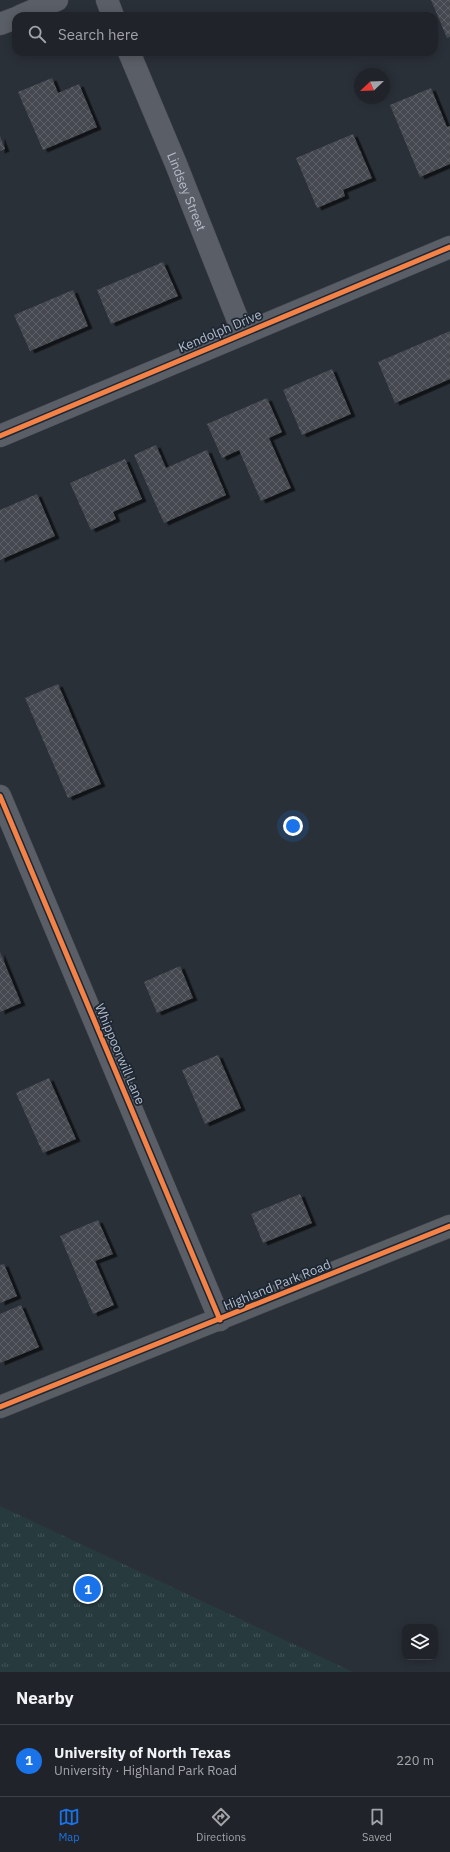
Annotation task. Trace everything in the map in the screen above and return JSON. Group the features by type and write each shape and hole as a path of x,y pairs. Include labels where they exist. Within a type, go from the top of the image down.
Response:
{"street":[{"path":"29,12 57,0"},
{"path":"106,0 111,12"},
{"path":"0,24 12,20"},
{"name":"Lindsey Street","path":"131,56 244,333"},
{"name":"Kendolph Drive","path":"0,436 450,247"},
{"name":"Whippoorwill Lane","path":"0,796 220,1320"},
{"name":"Highland Park Road","path":"0,1407 220,1320 450,1226"}],"green space":[{"path":"0,1506 353,1672 0,1672"}],"building":[{"path":"431,0 450,0 450,37 447,38 438,17 438,12 436,12"},
{"path":"52,78 58,93 79,84 97,127 43,150 18,92"},
{"path":"431,88 447,127 450,126 450,164 420,177 390,105"},
{"path":"353,134 372,178 343,190 345,196 317,208 296,158"},
{"path":"0,136 5,149 0,151"},
{"path":"163,262 178,296 111,324 97,290"},
{"path":"73,290 88,326 30,351 14,315"},
{"path":"450,331 450,379 395,403 378,362"},
{"path":"332,369 351,414 302,435 283,390"},
{"path":"267,398 282,432 269,438 291,488 261,501 239,450 222,458 207,424"},
{"path":"156,445 166,468 207,450 226,495 164,523 134,455"},
{"path":"125,459 142,499 113,512 116,519 91,530 70,483"},
{"path":"37,494 55,536 0,560 0,510"},
{"path":"58,684 101,784 68,798 25,698"},
{"path":"0,952 21,1003 0,1012"},
{"path":"180,966 193,998 157,1013 144,982"},
{"path":"218,1055 241,1108 205,1124 182,1070"},
{"path":"49,1078 76,1139 43,1153 16,1093"},
{"path":"300,1194 312,1223 263,1243 251,1214"},
{"path":"98,1220 113,1254 95,1261 114,1305 93,1314 60,1236"},
{"path":"4,1264 17,1296 0,1303 0,1265"},
{"path":"21,1305 39,1347 0,1363 0,1314"}],"cycle path":[{"path":"0,436 450,247"},
{"path":"0,796 220,1320"},
{"path":"0,1407 450,1226"}],"place":[{"name":"University of North Texas","path":"88,1589"}]}
